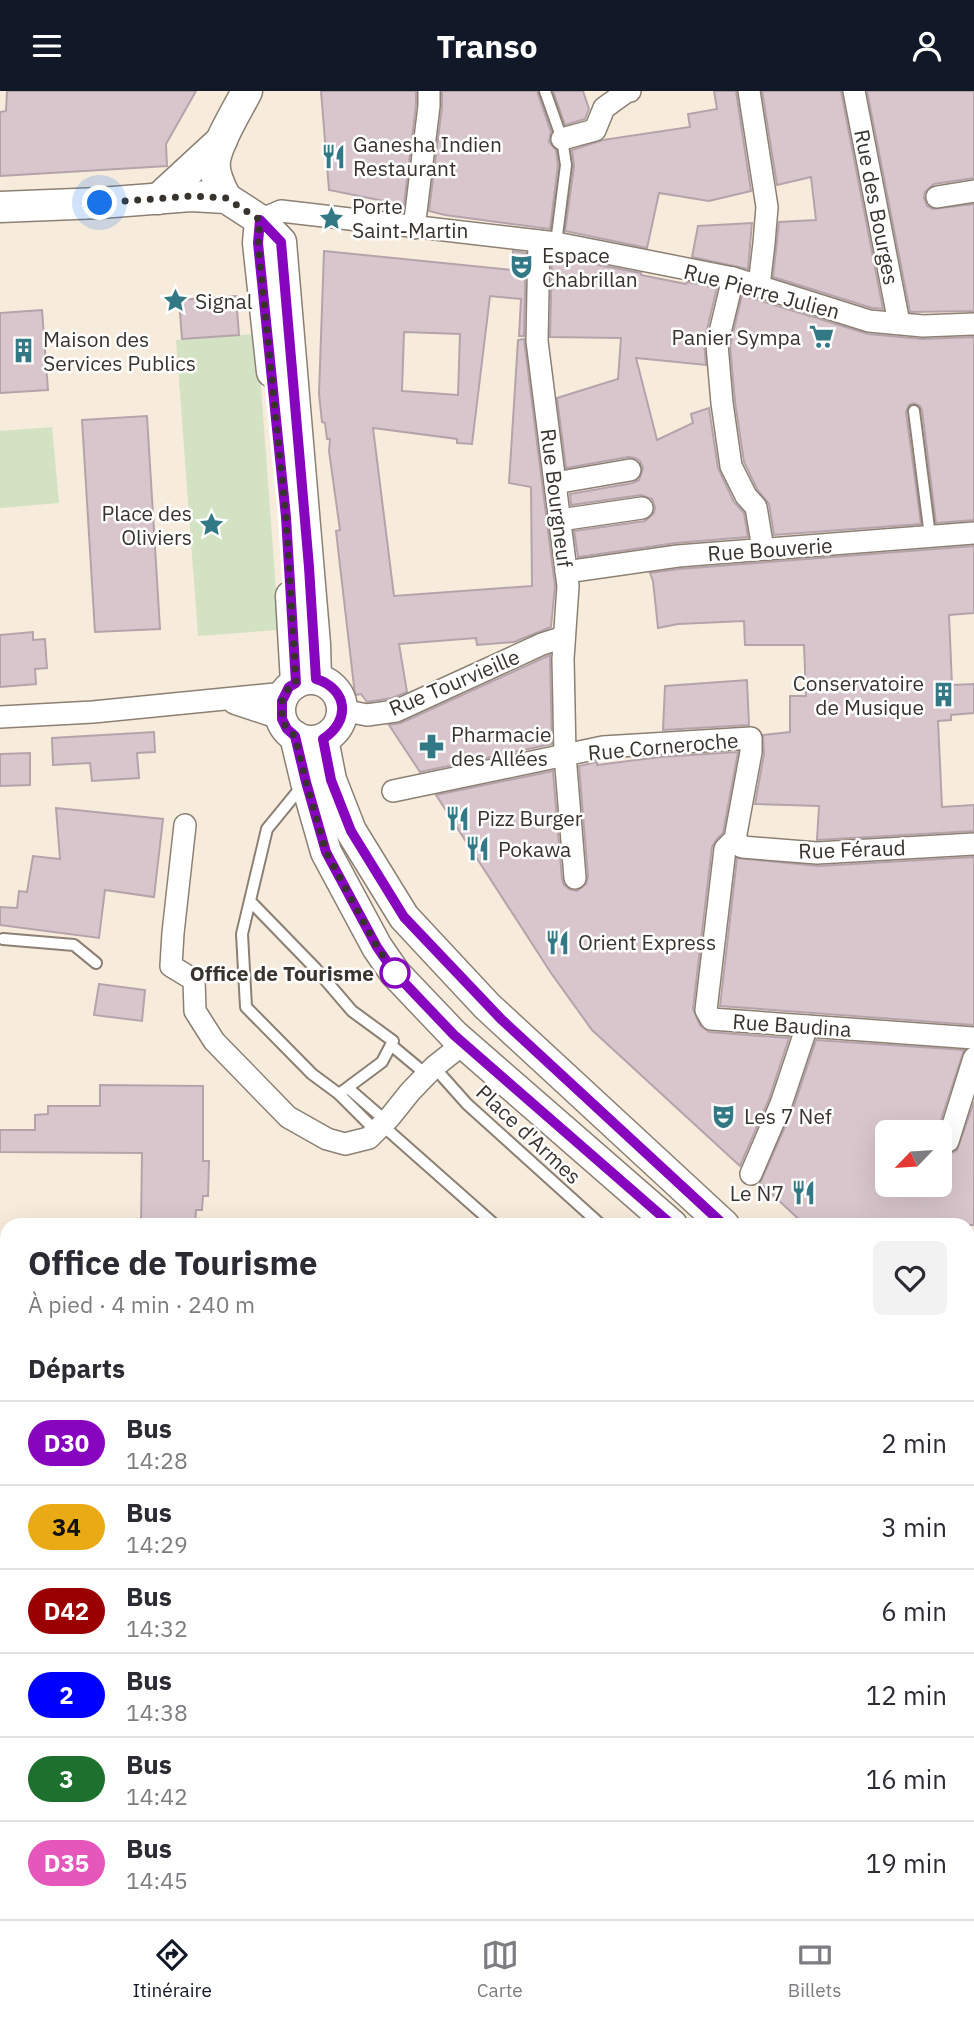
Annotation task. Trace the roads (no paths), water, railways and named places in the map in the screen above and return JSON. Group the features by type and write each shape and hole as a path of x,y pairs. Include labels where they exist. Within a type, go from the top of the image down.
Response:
{"main road":[{"path":"226,198 214,163 222,140 247,91"},
{"path":"159,199 222,140"},
{"path":"0,207 191,196 226,198 260,220 281,242 309,567 299,708 306,782 326,852 377,947 395,973 463,1044 664,1218"},
{"path":"326,682 335,689 341,699 340,722 333,732 299,708 326,682"},
{"path":"299,708 351,831 404,917 494,1012 716,1218"}],"street":[{"path":"414,227 429,91"},
{"path":"562,139 595,130 604,109 629,91"},
{"path":"749,91 767,207 758,286"},
{"name":"Rue des Bourges","path":"854,91 899,323"},
{"path":"937,197 974,191"},
{"name":"Rue Pierre Julien","path":"260,220 281,211 547,242 733,278 869,321 923,326 974,324"},
{"name":"Rue Bourgneuf","path":"547,242 537,341 568,586 563,659 565,755 575,878"},
{"path":"733,278 717,345 722,403 731,466 746,496 756,507 763,549"},
{"path":"555,483 631,470"},
{"path":"559,520 642,508"},
{"name":"Rue Bouverie","path":"566,572 678,556 974,533"},
{"name":"Rue Tourvieille","path":"342,710 367,715 396,711 542,644 564,637"},
{"path":"0,717 225,700 299,708"},
{"name":"Rue Corneroche","path":"393,791 603,747 751,739 735,839"},
{"path":"185,825 171,965 194,980 195,1011 214,1041 288,1118 317,1134 345,1144 369,1138 431,1071 463,1044"},
{"name":"Rue Féraud","path":"735,839 742,847 817,853 974,844"},
{"name":"Rue Baudina","path":"735,839 725,849 706,1010 711,1019 974,1038"},
{"path":"751,1174 781,1104 807,1026"},
{"path":"952,1128 974,1058"}],"lane":[{"path":"545,91 562,139 566,165 547,242"},
{"path":"914,411 930,536"},
{"path":"306,782 267,829 242,934 246,1007 312,1074 343,1091 487,1218"},
{"name":"Place d'Armes","path":"250,901 316,969 352,1011 393,1041 390,1045 431,1071 593,1218"},
{"path":"3,939 75,946 96,963"},
{"path":"343,1091 383,1062 390,1045"},
{"path":"586,1218 589,1215"}],"place":[{"name":"Ganesha Indien Restaurant","path":"333,156"},
{"name":"Porte Saint-Martin","path":"332,218"},
{"name":"Espace Chabrillan","path":"522,267"},
{"name":"Signal","path":"175,301"},
{"name":"Panier Sympa","path":"821,337"},
{"name":"Maison des Services Publics","path":"23,351"},
{"name":"Place des Oliviers","path":"212,525"},
{"name":"Conservatoire de Musique","path":"944,695"},
{"name":"Pharmacie des Allées","path":"431,746"},
{"name":"Pizz Burger","path":"457,818"},
{"name":"Pokawa","path":"478,849"},
{"name":"Orient Express","path":"558,942"},
{"name":"Office de Tourisme","path":"395,973"},
{"name":"Les 7 Nef","path":"724,1116"},
{"name":"Le N7","path":"804,1193"}]}
